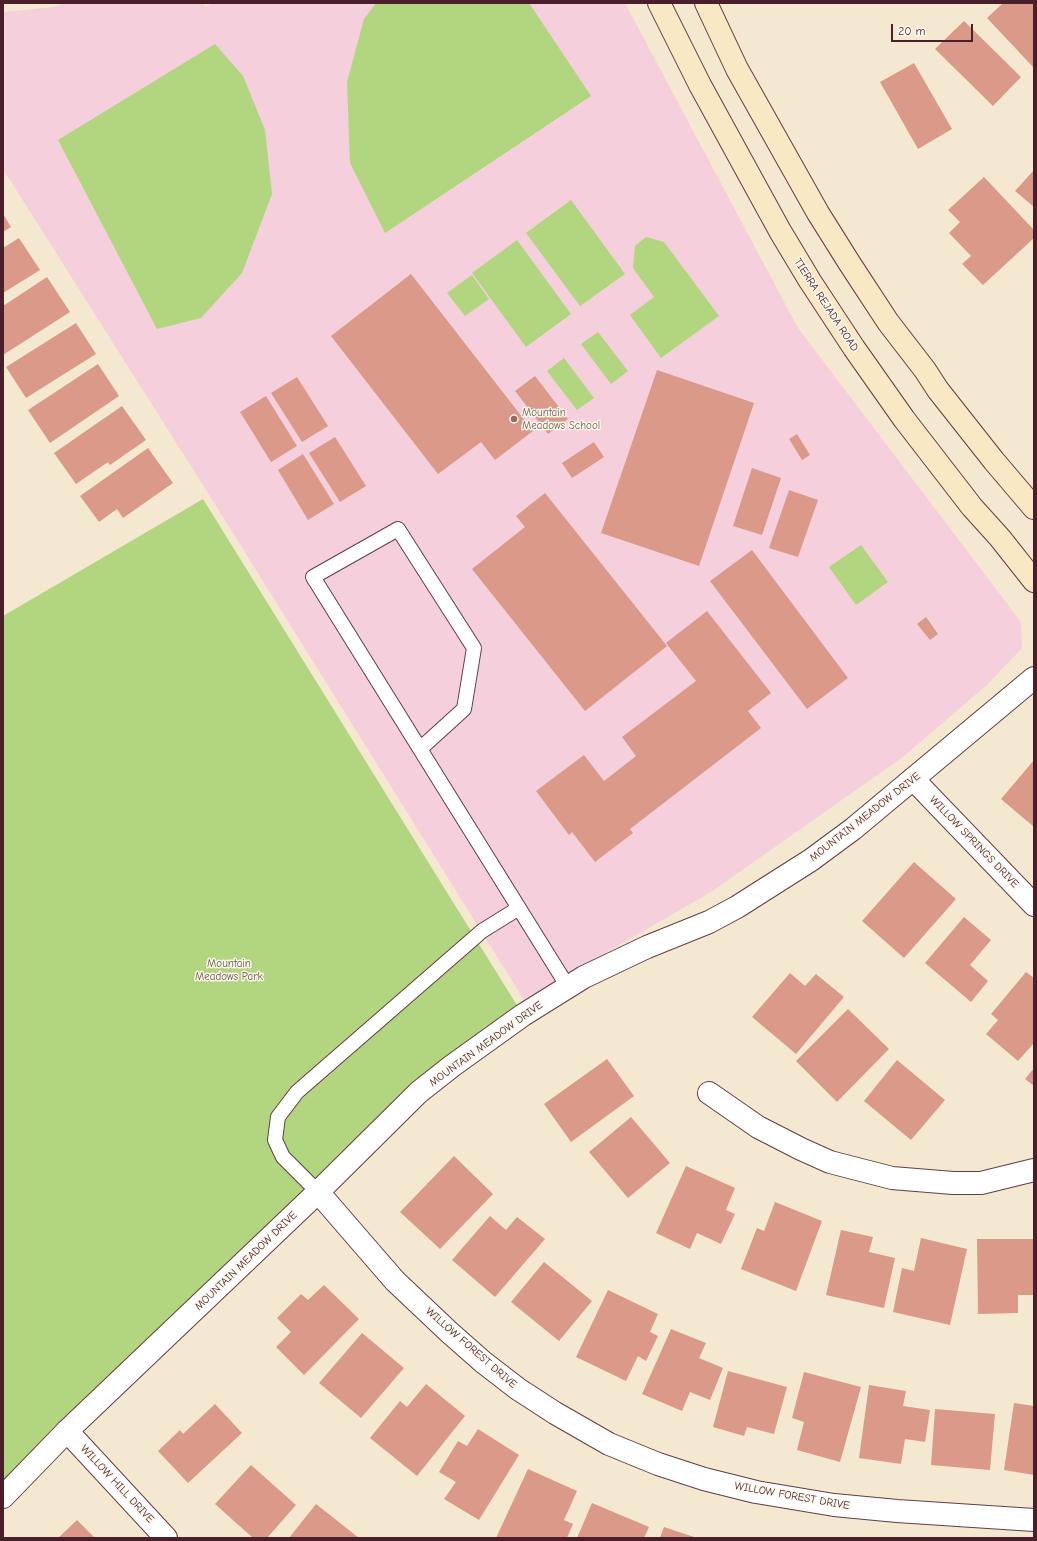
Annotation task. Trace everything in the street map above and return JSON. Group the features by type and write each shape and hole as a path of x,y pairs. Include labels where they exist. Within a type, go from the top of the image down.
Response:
{"main road":[{"name":"TIERRA REJADA ROAD","path":"659,3 707,99 780,231 814,287 854,348 904,419 972,507 1000,538 1034,581"},
{"path":"706,3 737,68 818,213 850,264 888,322 925,370 938,390 994,461 1034,508"}],"street":[{"name":"MOUNTAIN MEADOW DRIVE","path":"3,1497 67,1431 425,1088 452,1066 523,1015 568,987 591,974 647,947 709,922 737,907 811,860 853,829 1034,678"},
{"name":"WILLOW SPRINGS DRIVE","path":"913,779 1034,905"},
{"path":"709,1093 758,1127 800,1149 830,1162 892,1178 953,1183 980,1183 1034,1170"},
{"name":"WILLOW FOREST DRIVE","path":"318,1192 395,1281 466,1347 518,1389 555,1413 609,1444 658,1464 697,1477 756,1492 834,1505 898,1512 1034,1520"},
{"name":"WILLOW HILL DRIVE","path":"67,1431 166,1538"}],"lane":[{"path":"420,749 464,709 474,648 398,529 313,577 568,987"},
{"path":"318,1192 283,1158 275,1140 278,1117 297,1092 482,931 519,908"}],"shaded area":[{"name":"Mountain Meadows School","path":"65,3 203,3 205,7 212,3 625,3 798,328 1021,622 1022,648 987,685 903,757 711,892 524,1000 218,509 3,169 3,12 55,7"}],"green space":[{"path":"376,3 529,3 591,96 385,233 350,163 347,82 364,19"},
{"path":"215,44 243,76 265,130 272,194 242,273 201,318 157,329 58,140"},
{"path":"571,200 625,274 580,306 526,233"},
{"path":"646,237 664,242 719,316 661,358 630,315 654,297 633,268 635,246"},
{"path":"517,240 571,314 526,347 472,273"},
{"path":"472,275 489,299 465,316 447,293"},
{"path":"598,332 628,371 611,384 581,344"},
{"path":"564,358 594,398 577,410 547,371"},
{"name":"Mountain Meadows Park","path":"203,499 523,1015 318,1192 3,1497 3,616"},
{"path":"861,545 888,582 856,605 829,567"}],"building":[{"path":"1003,3 1034,3 1034,68 987,18"},
{"path":"964,21 1021,77 993,106 935,49"},
{"path":"914,63 952,129 918,149 880,82"},
{"path":"1034,170 1034,207 1015,191"},
{"path":"984,177 1034,230 1034,238 983,285 962,264 971,256 949,233 960,222 948,210"},
{"path":"3,214 11,227 3,232"},
{"path":"19,238 40,270 3,293 3,248"},
{"path":"411,274 533,431 495,460 481,442 438,474 331,336"},
{"path":"47,277 70,312 3,355 3,306"},
{"path":"76,323 96,354 26,398 6,367"},
{"path":"98,364 119,396 50,443 28,410"},
{"path":"657,370 754,403 699,566 601,533"},
{"path":"535,376 568,419 548,434 515,391"},
{"path":"297,377 328,426 302,442 271,393"},
{"path":"266,396 297,446 271,462 240,412"},
{"path":"122,406 146,440 110,465 108,462 76,484 54,453"},
{"path":"797,434 810,455 802,460 789,439"},
{"path":"335,437 366,486 340,502 309,453"},
{"path":"594,442 604,457 572,478 562,463"},
{"path":"148,448 173,483 123,518 117,509 99,522 80,496"},
{"path":"303,454 334,504 308,520 278,470"},
{"path":"752,468 781,478 762,535 733,526"},
{"path":"789,490 818,500 798,557 769,548"},
{"path":"545,493 667,646 585,711 472,569 525,527 516,516"},
{"path":"752,550 848,678 807,709 710,581"},
{"path":"707,611 771,693 748,711 761,728 630,829 633,833 595,862 572,832 569,835 536,791 584,755 604,781 636,756 622,737 696,681 666,643"},
{"path":"926,617 938,634 930,640 917,624"},
{"path":"1034,760 1034,827 1001,799"},
{"path":"914,862 956,899 904,958 862,921"},
{"path":"964,917 991,940 970,965 988,981 971,1002 925,963"},
{"path":"1026,972 1034,978 1034,1043 1018,1061 986,1034 998,1020 991,1014"},
{"path":"790,973 805,986 816,974 844,997 796,1054 752,1017"},
{"path":"848,1009 889,1049 837,1102 796,1061"},
{"path":"607,1059 634,1096 571,1142 544,1104"},
{"path":"897,1060 945,1100 911,1140 864,1101"},
{"path":"1034,1068 1034,1086 1025,1079"},
{"path":"631,1117 670,1163 628,1198 589,1152"},
{"path":"454,1156 493,1194 440,1249 400,1212"},
{"path":"686,1166 735,1188 726,1210 735,1214 721,1244 697,1233 690,1249 656,1233"},
{"path":"775,1202 822,1221 796,1291 741,1269 757,1228 764,1231"},
{"path":"490,1216 506,1230 517,1217 545,1239 495,1297 452,1260"},
{"path":"841,1230 873,1237 869,1252 895,1258 884,1308 826,1295"},
{"path":"921,1238 967,1249 950,1325 893,1312 902,1268 914,1271"},
{"path":"977,1239 1034,1239 1034,1295 1018,1295 1018,1313 978,1314"},
{"path":"544,1262 592,1301 559,1341 511,1302"},
{"path":"324,1285 359,1319 304,1375 276,1347 291,1332 277,1318 301,1294 308,1300"},
{"path":"608,1290 658,1314 650,1332 658,1336 646,1361 638,1356 626,1381 576,1357"},
{"path":"671,1329 706,1343 699,1358 723,1368 710,1400 690,1392 682,1411 642,1394"},
{"path":"362,1333 404,1368 361,1418 319,1383"},
{"path":"728,1371 787,1387 774,1434 747,1427 744,1436 713,1427"},
{"path":"804,1372 861,1387 840,1462 797,1450 804,1422 792,1418"},
{"path":"426,1384 465,1416 417,1476 370,1438 400,1401 407,1407"},
{"path":"869,1385 906,1391 903,1406 930,1410 925,1442 905,1439 901,1464 859,1458"},
{"path":"1014,1403 1034,1406 1034,1475 1004,1470"},
{"path":"215,1404 242,1433 188,1483 158,1451 180,1430 183,1434"},
{"path":"935,1409 995,1414 990,1470 931,1465"},
{"path":"478,1429 519,1455 479,1520 444,1499 456,1482 439,1472 458,1441 467,1446"},
{"path":"251,1465 296,1505 267,1538 253,1538 215,1504"},
{"path":"528,1469 577,1491 564,1520 573,1524 567,1538 496,1538"},
{"path":"592,1503 649,1527 644,1538 577,1538"},
{"path":"316,1504 359,1538 289,1538"},
{"path":"77,1520 95,1538 58,1538"},
{"path":"664,1527 697,1538 660,1538"}],"place":[{"name":"Mountain Meadows School","path":"514,419"}]}
